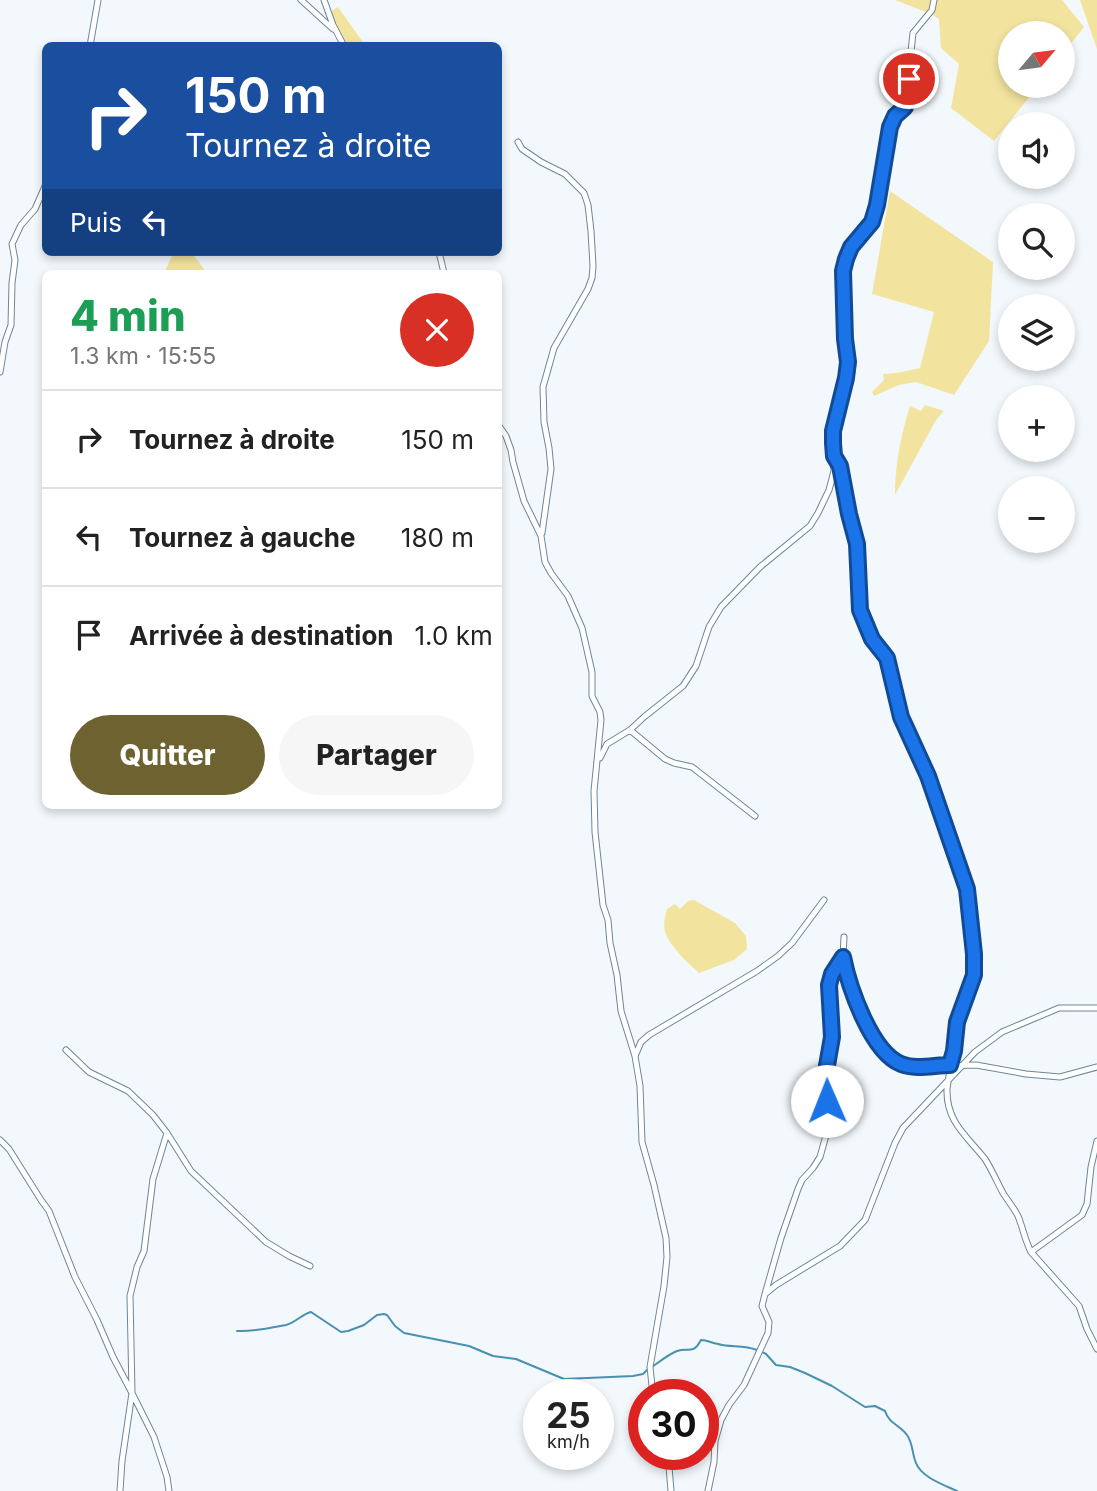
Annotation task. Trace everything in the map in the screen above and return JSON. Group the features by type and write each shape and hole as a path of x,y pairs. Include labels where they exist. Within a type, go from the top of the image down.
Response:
{"street":[{"path":"91,42 98,0"},
{"path":"301,0 338,33"},
{"path":"324,0 342,42"},
{"path":"597,764 607,744 631,730 683,687 703,648 709,627 721,607 760,567 810,526 831,485 834,471 833,431 848,362 843,271 851,247 872,222 890,127 895,116 905,107 913,33 932,10 934,0"},
{"path":"518,142 522,149 541,162 565,174 584,193 588,205 591,243 592,278 554,348 543,387 544,422 551,462 541,536"},
{"path":"0,372 11,325 15,260 12,244 20,225 35,209 42,193"},
{"path":"502,430 511,450 521,494 541,536 547,565 568,596 582,628 592,672 593,696 600,712 594,779 595,832 603,905 608,920 621,1011 635,1056 640,1086 642,1142 666,1238 665,1277 650,1367 651,1379"},
{"path":"834,456 840,466 857,544 860,610 872,639 887,658 901,717 928,776 967,889 974,975 957,1022 950,1065 947,1100 949,1111 960,1130 993,1171 1018,1217 1031,1252 1079,1306 1097,1349"},
{"path":"631,730 665,759 692,767 755,816"},
{"path":"635,1056 641,1042 649,1035 778,956 792,943 824,900"},
{"path":"844,937 843,957 856,1005 875,1039 898,1063 923,1067 989,1067 1060,1077 1097,1067"},
{"path":"708,1491 715,1441 721,1420 744,1385 768,1333 769,1322 762,1306 781,1238 802,1180 820,1157 825,1139 829,1117 825,1077 832,1037 829,985 832,974 843,957"},
{"path":"765,1294 828,1254 855,1232 865,1220 903,1128 975,1052 1017,1025 1059,1008 1097,1008"},
{"path":"66,1050 89,1072 128,1091 153,1115 191,1171 261,1237 278,1250 310,1266"},
{"path":"120,1491 132,1392 130,1296 145,1242 153,1179 167,1133"},
{"path":"0,1140 9,1149 46,1206 75,1277 154,1437 169,1491"},
{"path":"1031,1252 1082,1215 1087,1204 1097,1141"},
{"path":"669,1470 671,1491"}],"shaded area":[{"path":"895,0 1062,0 1084,27 1075,38 1075,21 998,21 998,98 1028,98 1017,112 998,112 998,136 994,141 951,108 959,64 941,48 939,19"},
{"path":"1080,0 1097,0 1097,49"},
{"path":"338,7 363,42 342,42 328,13"},
{"path":"890,191 993,262 989,341 954,395 916,382 899,385 874,396 872,392 884,380 883,374 920,368 934,312 872,294"},
{"path":"172,256 194,256 205,270 165,270"},
{"path":"925,405 944,411 936,420 895,495 899,450 910,406 921,411"},
{"path":"694,900 735,923 746,936 747,949 734,960 699,973 671,944 664,926 667,909 675,904 680,909 688,901"}],"waterway":[{"path":"237,1331 286,1325 311,1312 341,1332 364,1325 377,1315 384,1314 404,1333 469,1346 493,1356 516,1359 564,1379 633,1376 643,1374 647,1370"},
{"path":"652,1367 674,1352 693,1349 701,1340 757,1350"},
{"path":"762,1352 776,1365 805,1373 865,1407 875,1406 885,1411 889,1419 909,1438 919,1468 934,1480 957,1491"}],"route":[{"path":"827,1101 825,1077 832,1037 829,985 832,974 843,957 856,1005 875,1039 898,1063 911,1066 950,1065 957,1022 974,975 967,889 928,776 901,717 887,658 872,639 860,610 857,544 833,443 833,431 848,362 843,271 851,247 872,222 890,127 895,116 905,107 909,79"}]}
